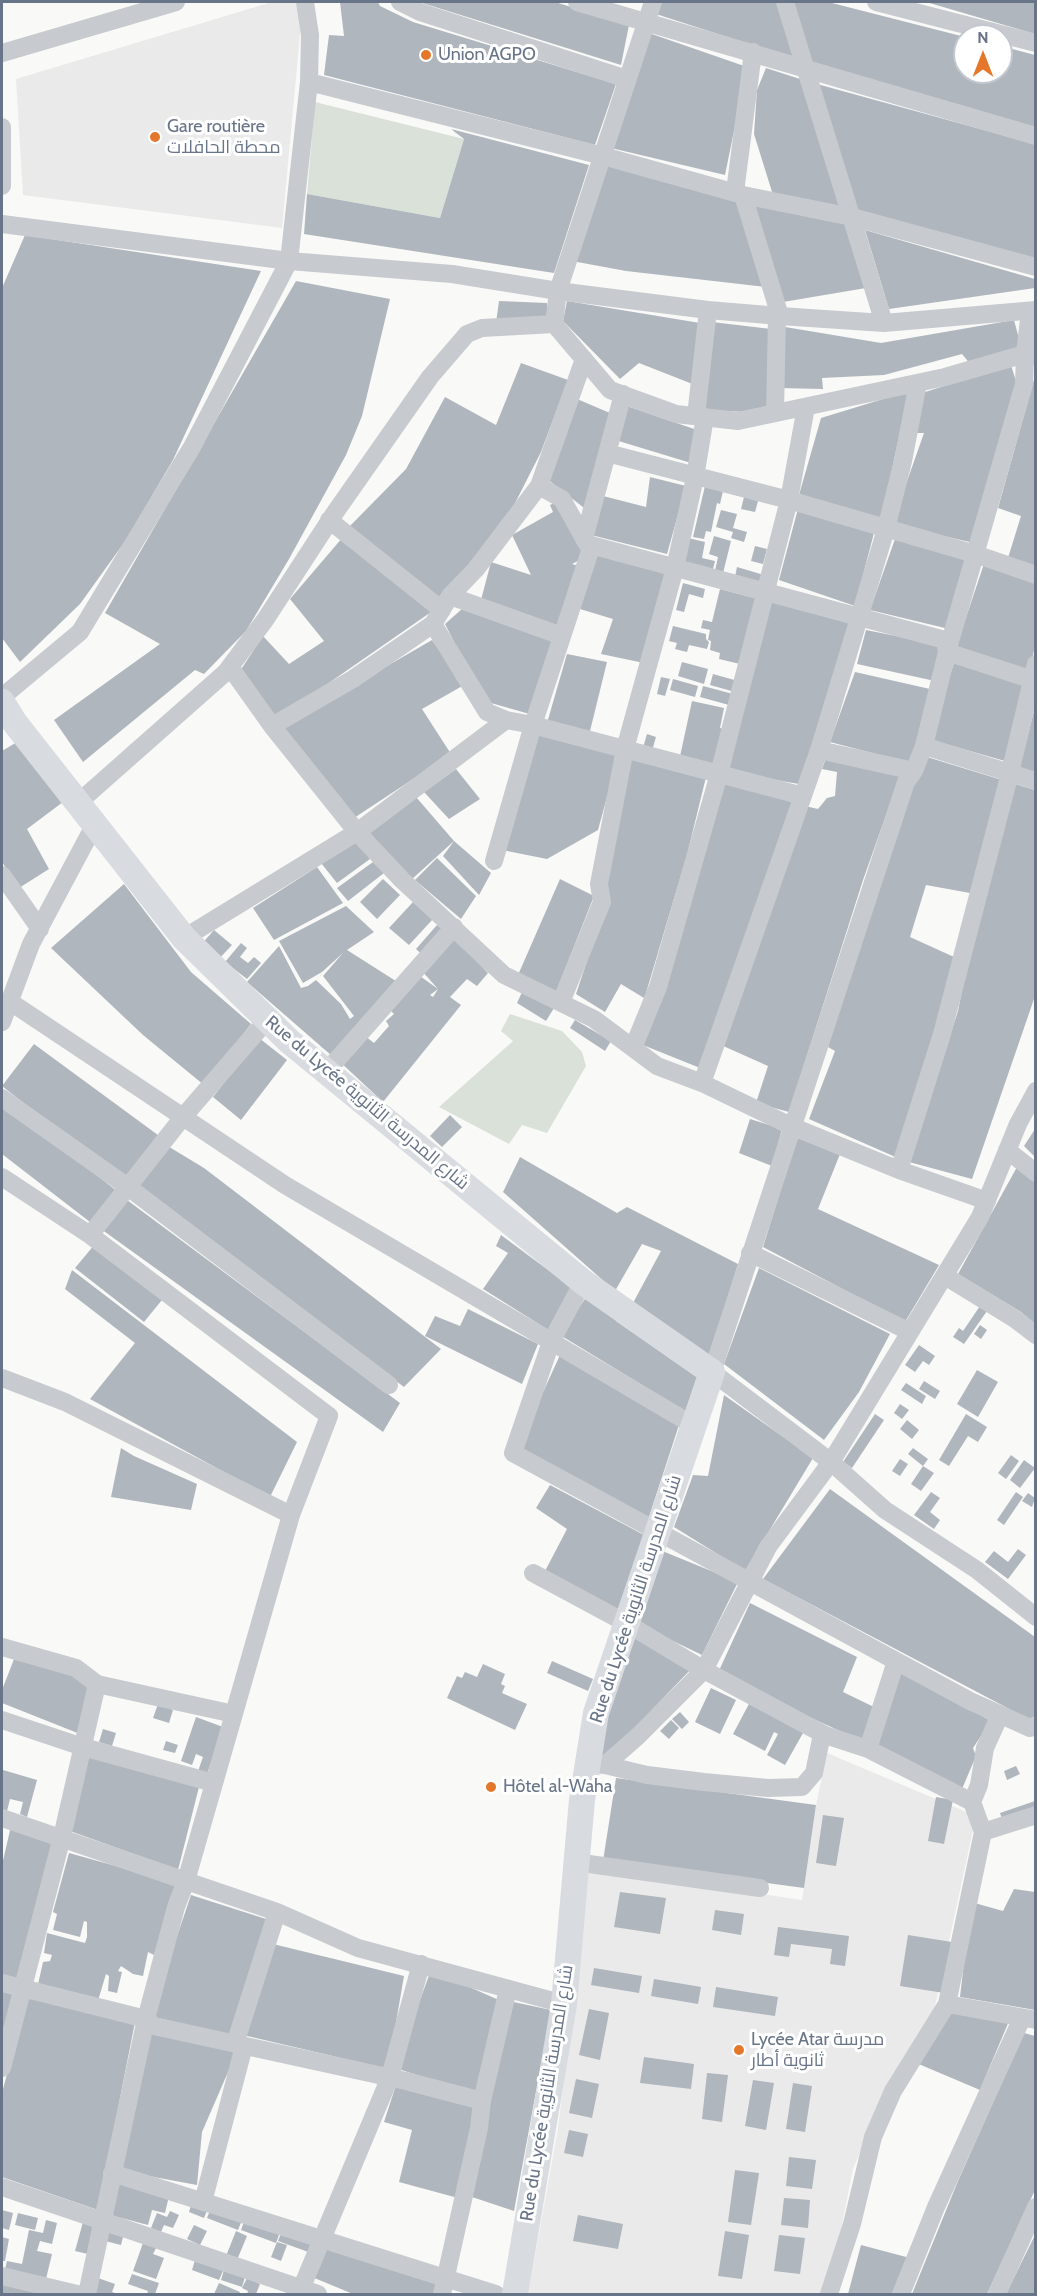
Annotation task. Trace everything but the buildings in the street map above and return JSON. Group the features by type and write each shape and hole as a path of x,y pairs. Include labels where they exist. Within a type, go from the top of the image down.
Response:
{"street":[{"path":"2,52 176,2"},
{"path":"2,697 80,632 192,447 289,261 309,82 310,35 305,2"},
{"path":"400,2 420,12 627,79"},
{"path":"577,2 1035,136"},
{"path":"653,2 558,291 554,324 610,390 676,414 738,421 918,383 1030,355"},
{"path":"784,2 884,323"},
{"path":"876,2 1035,43"},
{"path":"753,52 739,193 779,316 776,413"},
{"path":"309,82 603,156 739,193 852,217 1035,267"},
{"path":"2,127 2,186"},
{"path":"2,224 289,261 452,274 558,291 708,310 779,316 884,323 1033,310 1030,355 1024,384 946,652 924,746 914,771 906,782 712,1372"},
{"path":"561,1002 602,902 599,884 625,749 675,568 695,477 708,310"},
{"path":"79,802 230,667 265,621 329,520 430,377 467,334 482,328 554,324"},
{"path":"272,726 353,679 442,610 539,486 584,359"},
{"path":"702,1083 819,750 886,529 903,461 918,383"},
{"path":"494,861 588,542 607,453 623,394"},
{"path":"633,1048 658,987 719,774 789,500 806,407"},
{"path":"607,453 789,500 975,554 1035,575"},
{"path":"539,486 562,499 588,542 764,593 945,640 946,652"},
{"path":"329,520 442,610 562,636"},
{"path":"442,610 487,712 506,720 533,725 803,796"},
{"path":"899,1170 942,1034 1034,675 946,652"},
{"path":"230,667 272,726 357,832 402,880 504,975 594,1019 657,1066 702,1083 792,1126 899,1170 987,1201"},
{"name":"Rue du Lycée شارع المدرسة الثانوية","path":"6,719 79,802 184,938 267,1020 326,1072 584,1282 712,1372 831,1462 885,1510 977,1570 1035,1617"},
{"path":"184,938 357,832 506,720"},
{"path":"924,746 1035,781"},
{"path":"819,750 914,771"},
{"path":"2,1022 31,944 95,824"},
{"path":"2,875 40,929"},
{"path":"326,1072 454,927"},
{"path":"9,1001 285,1185 693,1425"},
{"path":"90,1235 183,1117 267,1020"},
{"path":"596,1765 638,1736 704,1670 768,1547 831,1462 980,1217 1018,1124 1035,1091"},
{"path":"2,1098 128,1187 389,1385"},
{"path":"1007,1150 1035,1173"},
{"path":"2,1177 90,1235 329,1416 291,1515 186,1881 176,1907 146,2019 87,2295"},
{"path":"750,1253 910,1332"},
{"path":"945,1276 1015,1318 1035,1335"},
{"path":"584,1282 551,1342 513,1453 896,1661 1000,1715 1030,1728 1035,1725"},
{"name":"Rue du Lycée شارع المدرسة الثانوية","path":"515,2295 564,2004 575,1862 596,1765 596,1713 712,1372"},
{"path":"2,1378 65,1402 291,1515"},
{"path":"533,1573 626,1623 704,1670 825,1735 868,1749 972,1802"},
{"path":"2,1647 76,1668 97,1684 234,1714"},
{"path":"868,1749 896,1661"},
{"path":"2,2068 62,1837 97,1684"},
{"path":"830,2295 852,2224 873,2137 893,2091 946,2004 983,1832 972,1802 979,1785 985,1748 1000,1715"},
{"path":"2,1720 82,1747 214,1784"},
{"path":"596,1765 647,1775 704,1782 768,1788 802,1787 814,1773 820,1739 825,1735"},
{"path":"983,1832 1035,1815"},
{"path":"2,1818 278,1912 358,1948 564,2004"},
{"path":"575,1862 760,1888"},
{"path":"203,2202 240,2045 278,1912"},
{"path":"2,2187 306,2293 321,2240 390,2077 421,1964"},
{"path":"2,1983 146,2019 154,2026 390,2077 482,2101"},
{"path":"444,2287 479,2128 482,2101 508,1989"},
{"path":"901,2295 936,2206 1029,2019 946,2004"},
{"path":"112,2173 321,2240 444,2287 496,2295"},
{"path":"997,2295 1035,2207"},
{"path":"2,2276 77,2295"}],"shaded area":[{"name":"Gare routière محطة الحافلات","path":"272,2 303,2 282,228 23,195 16,79"},
{"path":"315,102 464,139 440,218 307,194"},
{"path":"510,1014 562,1031 582,1052 586,1066 547,1133 522,1125 509,1144 439,1107 513,1041 501,1031"},
{"name":"Lycée Atar مدرسة ثانوية أطار","path":"827,1753 976,1816 934,2011 887,2088 853,2169 828,2294 528,2294 558,2128 589,1868 802,1900 816,1805"}],"place":[{"name":"Union AGPO","path":"426,55"},
{"name":"Gare routière محطة الحافلات","path":"155,137"},
{"name":"Hôtel al-Waha","path":"491,1787"},
{"name":"Lycée Atar مدرسة ثانوية أطار","path":"739,2050"}]}
